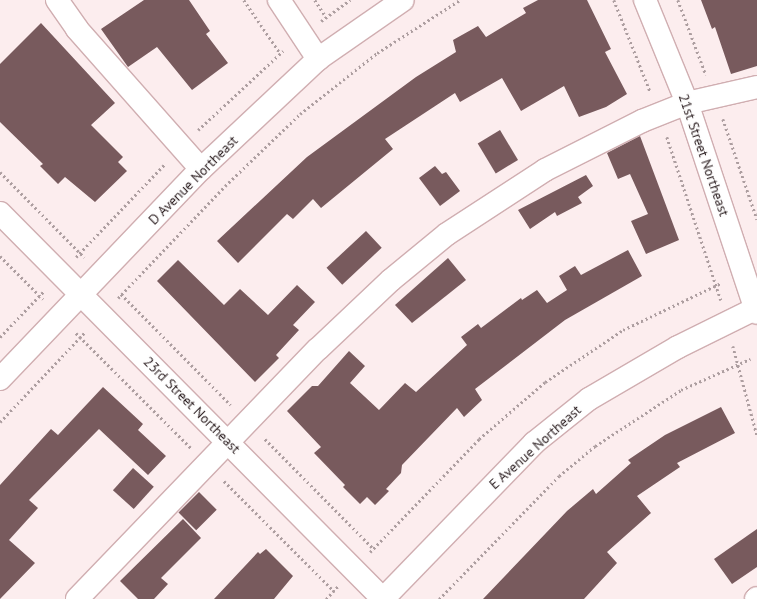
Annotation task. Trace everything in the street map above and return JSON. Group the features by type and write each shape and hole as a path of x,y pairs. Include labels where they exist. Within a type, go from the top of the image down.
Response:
{"street":[{"path":"57,0 77,29 201,169"},
{"path":"279,0 318,59"},
{"name":"D Avenue Northeast","path":"0,379 201,169 318,59 403,0"},
{"name":"21st Street Northeast","path":"645,0 687,103 757,310"},
{"path":"77,599 330,338 447,234 545,170 658,115 687,103 757,87"},
{"name":"23rd Street Northeast","path":"0,213 383,599"},
{"name":"E Avenue Northeast","path":"383,599 529,448 589,399 678,347 757,310"}],"path":[{"path":"244,0 280,54"},
{"path":"315,0 326,17"},
{"path":"314,26 350,0"},
{"path":"114,302 230,181 300,114 377,53 460,0"},
{"path":"614,0 658,115 722,306"},
{"path":"0,172 88,260"},
{"path":"0,256 45,301"},
{"path":"369,554 479,440 545,382 623,330 727,280"},
{"path":"0,337 47,287"},
{"path":"0,422 89,328"},
{"path":"733,345 757,434"},
{"path":"439,599 559,476 595,446 682,390 750,359"}],"building":[{"path":"144,0 189,0 210,31 206,34 228,63 192,90 157,47 128,67 101,29"},
{"path":"538,0 587,0 611,49 605,52 627,94 606,107 579,117 564,86 521,111 502,78 460,102 455,93 385,139 393,149 321,208 313,199 293,219 287,214 238,263 217,241 307,157 416,77 456,52 453,40 478,26 486,37 526,13 523,8"},
{"path":"701,0 757,0 757,66 731,74 715,27 712,29"},
{"path":"41,23 115,103 91,125 123,157 118,162 127,171 95,202 65,177 58,184 40,166 43,164 0,122 0,64"},
{"path":"500,130 518,160 496,173 478,143"},
{"path":"640,136 679,240 646,254 631,221 648,214 630,174 618,179 607,153"},
{"path":"435,166 442,174 446,172 460,191 440,206 419,178"},
{"path":"586,175 593,186 578,197 582,203 557,216 555,212 530,229 518,210"},
{"path":"366,231 382,248 342,285 327,268"},
{"path":"628,250 642,276 565,320 475,389 482,400 464,417 457,408 402,465 401,473 386,489 389,491 375,505 367,497 360,504 343,487 345,485 314,453 321,447 287,411 312,386 318,386 349,351 365,366 350,383 379,410 405,383 416,392 467,345 461,337 478,324 481,328 521,298 522,300 537,290 547,303 567,290 559,276 575,266 581,275"},
{"path":"448,258 466,280 412,323 395,305"},
{"path":"178,260 224,305 240,289 268,315 297,285 315,302 293,325 299,330 276,355 279,358 255,382 157,281"},
{"path":"103,387 143,424 138,430 166,456 148,475 99,429 29,500 38,508 9,540 35,563 0,599 0,485 51,429 58,435"},
{"path":"721,407 735,433 677,463 680,467 637,496 651,513 607,552 617,563 584,599 483,599 567,511 593,489 596,494 631,463 628,460 665,435"},
{"path":"133,468 154,487 134,509 113,490"},
{"path":"199,492 217,510 196,530 178,513"},
{"path":"183,519 201,538 161,578 168,584 154,599 138,599 120,581"},
{"path":"757,529 757,567 732,584 714,559"},
{"path":"266,549 293,576 274,599 214,599 258,552 260,554"}]}
